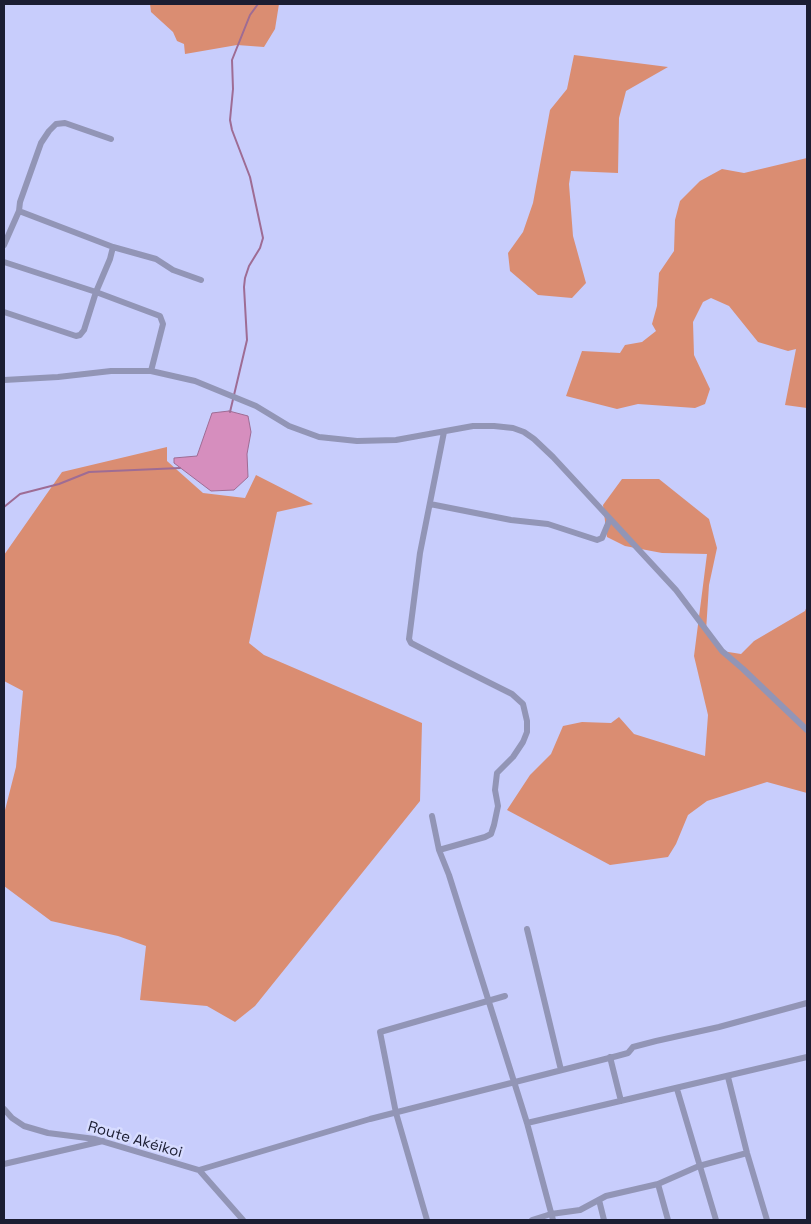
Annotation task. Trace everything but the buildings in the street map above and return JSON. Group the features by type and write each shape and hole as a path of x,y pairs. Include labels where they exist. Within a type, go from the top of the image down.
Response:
{"street":[{"path":"4,245 19,211 20,202 41,143 56,124 66,123 74,125 111,138"},
{"path":"19,211 113,247 156,259 173,270 201,280"},
{"path":"4,312 76,336 80,335 84,330 113,247"},
{"path":"4,262 96,292 160,316 163,319 163,324 151,371"},
{"path":"4,380 58,377 111,371 151,371 195,381 256,406 289,426 319,437 357,442 396,440 473,426 513,428 524,432 542,446 676,590 722,652 770,694 807,730"},
{"path":"439,850 491,834 498,806 495,790 497,773 513,757 527,732 527,721 523,704 512,694 448,662 409,639 420,553 444,432"},
{"path":"430,504 511,520 548,524 597,540 602,538 610,519"},
{"path":"432,816 439,850 449,875 527,1123 552,1217"},
{"path":"527,929 561,1070"},
{"path":"427,1220 396,1112 380,1032 505,996"},
{"path":"199,1170 396,1112 628,1053 633,1047 807,1003"},
{"path":"610,1057 621,1101"},
{"path":"527,1123 807,1057"},
{"path":"728,1077 747,1153 768,1220"},
{"path":"677,1089 716,1220"},
{"name":"Route Akéikoi","path":"4,1110 24,1126 48,1133 95,1138 199,1170 243,1220"},
{"path":"4,1164 104,1141"},
{"path":"532,1220 580,1210 606,1196 658,1184 699,1166 747,1153"},
{"path":"658,1184 668,1220"},
{"path":"598,1200 604,1220"}],"shaded area":[{"path":"150,4 279,4 275,29 264,47 237,45 185,54 184,44 177,41 173,32 151,12"},
{"path":"574,55 668,67 626,91 619,118 618,173 571,171 569,184 573,236 586,283 572,298 538,295 510,271 508,253 523,232 533,203 550,110 567,89"},
{"path":"807,158 807,408 785,405 796,349 788,351 758,342 729,306 711,298 703,302 693,322 694,355 710,389 705,404 695,408 638,404 617,409 566,396 582,351 620,353 625,345 642,342 656,331 652,324 657,306 659,273 674,251 675,220 680,201 700,181 722,169 744,173"},
{"path":"229,411 248,416 251,432 247,454 248,477 234,490 211,491 174,463 174,458 197,456 212,413"},
{"path":"167,447 167,461 203,493 245,498 256,475 313,504 277,512 249,643 264,655 422,723 420,801 255,1006 235,1022 207,1006 140,1000 146,946 118,936 51,921 4,886 4,814 16,767 23,691 4,681 4,555 62,472"},
{"path":"622,479 659,479 709,519 717,548 709,585 706,631 722,651 741,654 754,641 805,611 807,606 807,793 767,782 707,801 688,815 676,844 668,857 610,865 507,810 530,775 551,754 563,726 582,722 611,723 619,717 634,734 705,756 708,715 694,656 707,554 662,553 625,546 607,537 603,505"}],"waterway":[{"path":"230,412 247,340 245,278 263,238 250,177 230,120 233,89 232,60 250,15 258,4"},
{"path":"4,507 20,494 59,484 89,472 180,468"}]}
